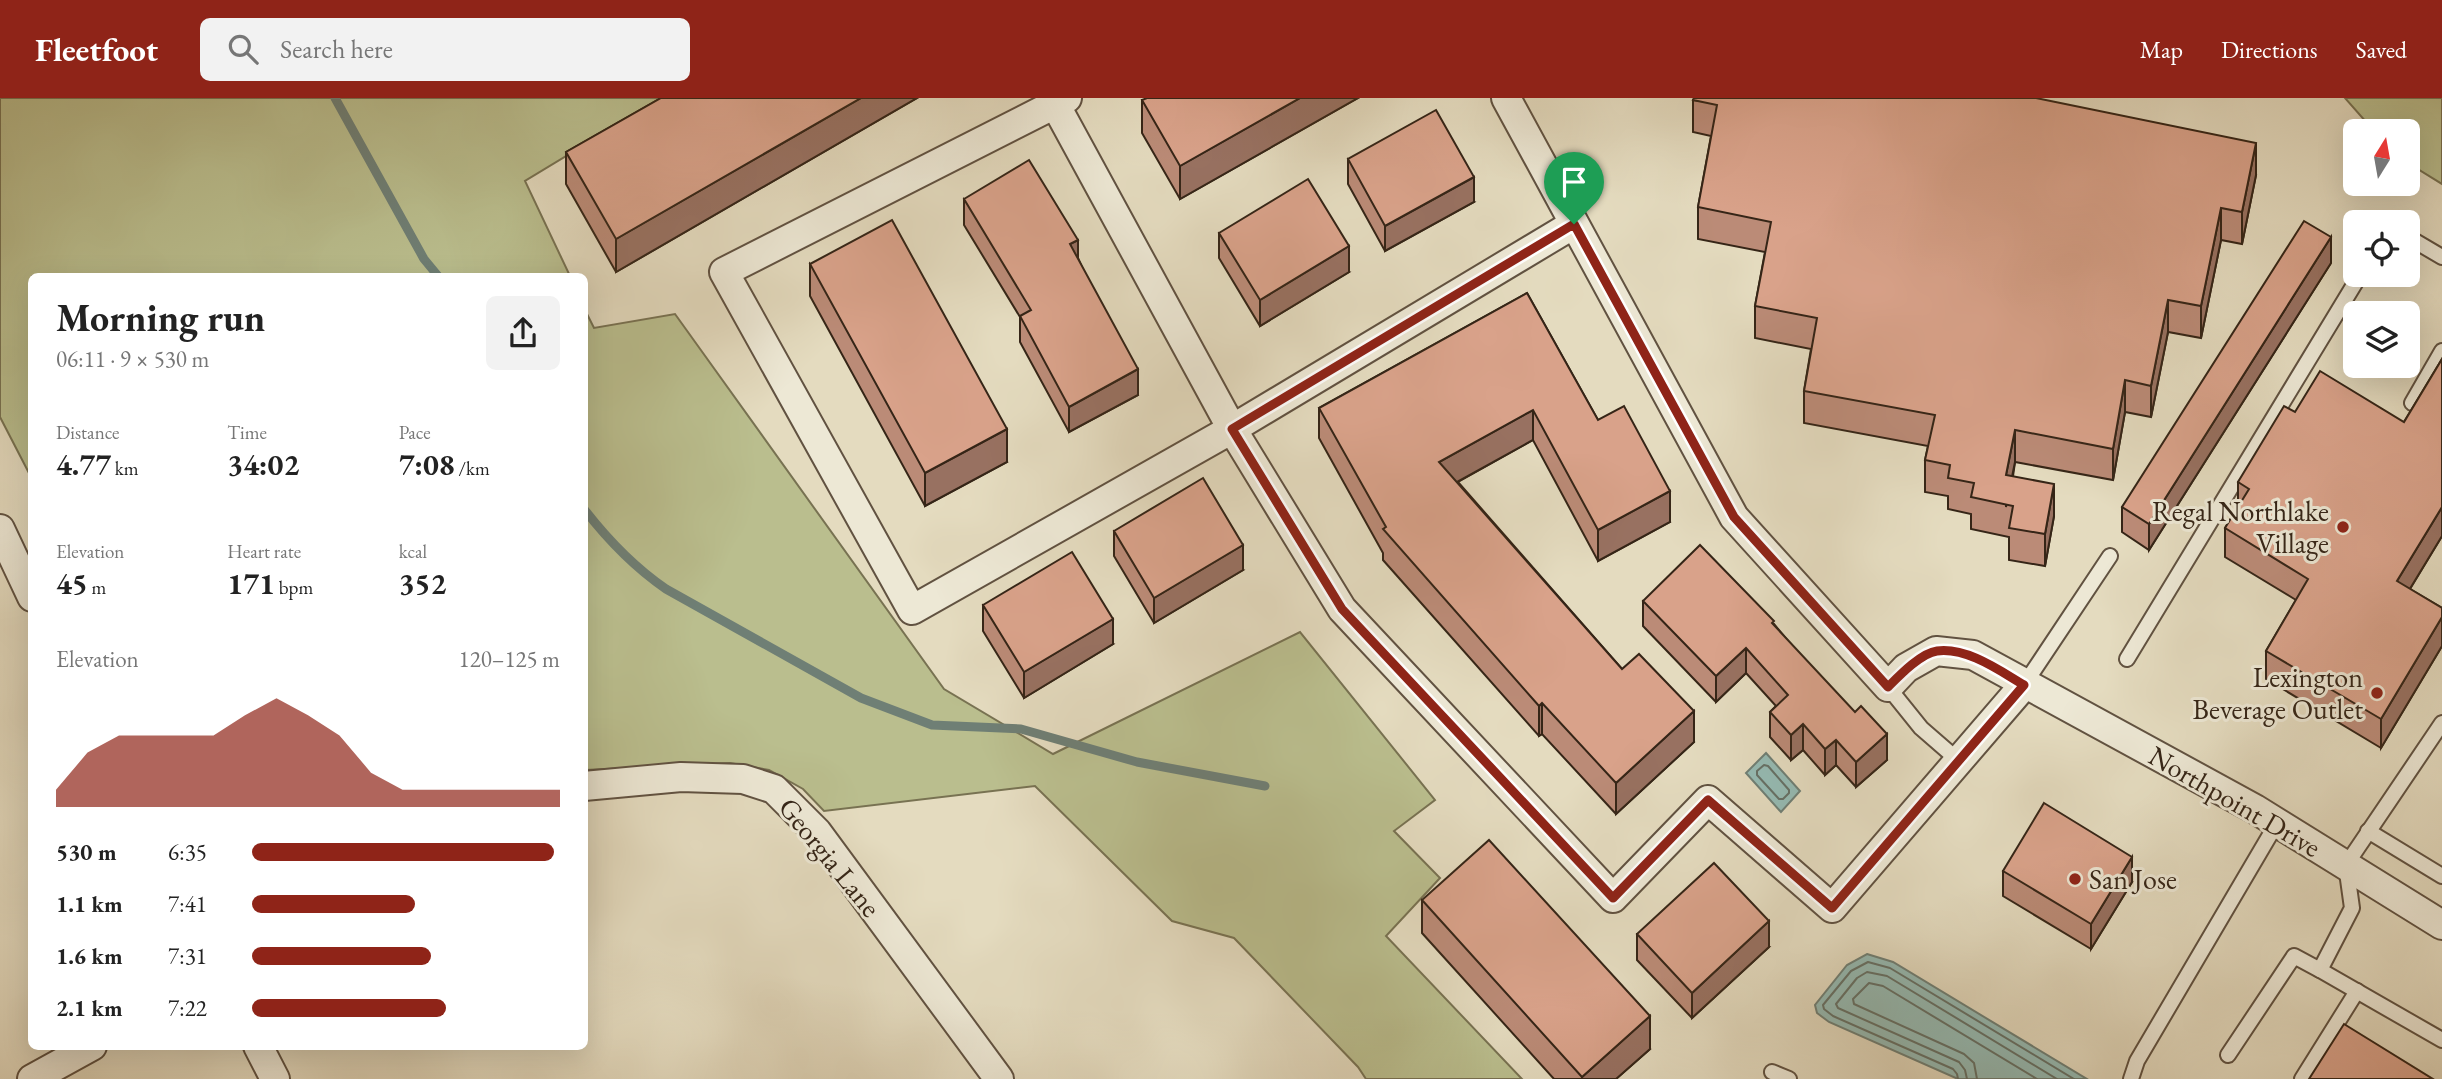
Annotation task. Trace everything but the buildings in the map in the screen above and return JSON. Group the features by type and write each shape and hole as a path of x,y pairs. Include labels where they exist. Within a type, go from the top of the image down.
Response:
{"street":[{"path":"1506,98 1734,517 1888,687"},
{"path":"1574,224 1232,429 912,610 724,272 1061,101 1232,429 1342,609 1613,898 1708,800 1832,908 2024,685"},
{"path":"0,529 28,588"},
{"name":"Northpoint Drive","path":"1888,687 1906,668 1936,651 1973,655 2255,808 2442,925"},
{"name":"Georgia Lane","path":"588,786 681,777 743,779 774,789 817,832 999,1079"},
{"path":"32,1079 85,1050"},
{"path":"260,1050 275,1079"}],"lane":[{"path":"2420,244 2442,257"},
{"path":"2127,659 2353,287"},
{"path":"2412,403 2442,351"},
{"path":"2024,685 2110,556"},
{"path":"1888,687 1921,728 1959,761"},
{"path":"2320,970 2352,908 2347,865 2442,723"},
{"path":"2131,1079 2137,1061 2277,823"},
{"path":"2368,831 2442,876"},
{"path":"2228,1055 2294,956 2442,1041"},
{"path":"2302,1079 2357,991"},
{"path":"1772,1072 1789,1079"}],"green space":[{"path":"0,98 662,98 525,181 569,273 28,273 28,471 0,417"},
{"path":"2345,98 2442,98 2442,184 2420,170 2420,119 2363,119"},
{"path":"675,314 944,689 1053,754 1300,632 1435,800 1394,831 1440,878 1386,936 1522,1079 1366,1079 1358,1067 1234,938 1172,921 1035,786 824,811 803,789 769,770 730,763 588,770 588,316 594,328"}],"water":[{"path":"1766,753 1800,791 1781,812 1746,773"},
{"path":"1867,954 1893,962 2087,1079 1958,1079 1829,1022 1817,1013 1815,1005 1847,965"}],"waterway":[{"path":"335,98 424,259 436,273"},
{"path":"588,514 622,552 666,589 861,698 932,725 1021,729 1137,762 1265,786"}],"place":[{"name":"Regal Northlake Village","path":"2343,527"},
{"name":"Lexington Beverage Outlet","path":"2377,693"},
{"name":"San Jose","path":"2075,879"}],"route":[{"path":"1574,224 1734,517 1888,687 1906,668 1936,651 1973,655 2024,685 1832,908 1708,800 1613,898 1342,609 1232,429 1574,224"}]}
